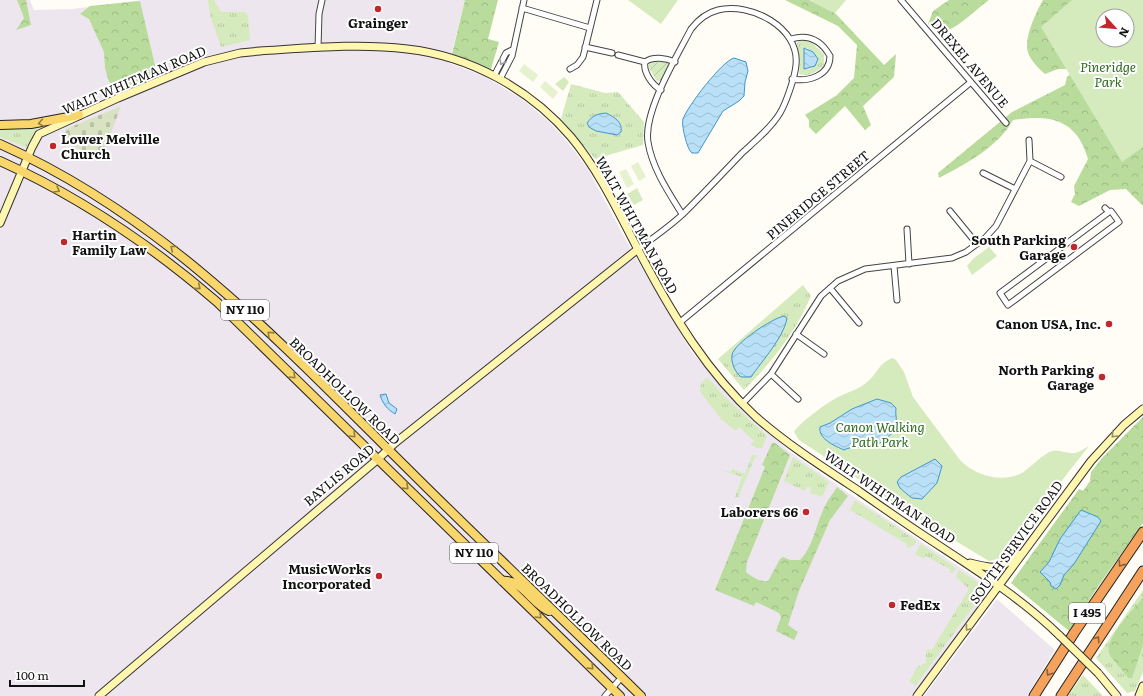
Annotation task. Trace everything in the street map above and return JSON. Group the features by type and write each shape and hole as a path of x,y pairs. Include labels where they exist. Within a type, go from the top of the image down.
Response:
{"highway":[{"name":"I 495","path":"1034,696 1078,627 1143,532"},
{"name":"I 495","path":"1061,696 1143,571"}],"main road":[{"name":"WALT WHITMAN ROAD","path":"0,223 28,157 40,134 79,115 217,58 260,51 386,47 421,51 453,59 497,77 545,110 572,138 591,164 679,323 701,356 723,384 742,404 776,433 823,467 1000,586 1039,616 1098,674 1117,696"},
{"path":"0,125 31,124 79,115"},
{"name":"BROADHOLLOW ROAD","path":"0,144 28,157 87,189 120,210 159,237 235,300 554,613 641,696"},
{"name":"BROADHOLLOW ROAD","path":"0,160 58,190 116,226 188,278 238,322 620,696"},
{"name":"BAYLIS ROAD","path":"99,696 388,449 638,249"},
{"name":"SOUTH SERVICE ROAD","path":"917,696 1000,586 1031,541 1091,461 1124,424 1143,409"},
{"path":"963,561 992,569 1004,566 1031,541"},
{"path":"502,580 513,582 537,604 554,613"},
{"path":"1139,696 1143,686"}],"street":[{"path":"318,48 319,14 322,0"},
{"path":"497,77 510,61 524,0"},
{"path":"570,68 578,65 583,58 597,0"},
{"name":"DREXEL AVENUE","path":"901,0 1006,123"},
{"path":"522,8 590,28"},
{"path":"638,249 682,214 774,120 783,107 792,79 796,59 790,39 777,24 758,15 737,9 717,10 709,13 696,22 651,112 648,123 648,141 653,161 682,214"},
{"path":"790,39 802,36 808,37 823,46 830,56 828,68 818,76 808,79 792,79"},
{"path":"586,47 612,53"},
{"path":"618,55 645,62 650,59 657,58 668,59 675,62"},
{"path":"645,62 645,69 651,80 656,87 661,90"},
{"name":"PINERIDGE STREET","path":"679,323 971,82"},
{"path":"742,404 771,374 821,296 830,288 854,273 865,269 952,258 977,244 996,226 1030,161 1028,140"},
{"path":"1030,161 1061,177"},
{"path":"984,173 1015,189"},
{"path":"1105,208 1109,212 1111,211 1119,222 1008,305 1000,293 1109,212"},
{"path":"950,211 977,244"},
{"path":"907,229 909,264"},
{"path":"894,266 897,300"},
{"path":"830,288 859,323"},
{"path":"796,334 824,354"},
{"path":"771,374 798,398"},
{"path":"605,696 622,677"}],"shaded area":[{"path":"0,0 30,0 34,10 72,9 142,0 465,0 449,63 484,76 522,99 548,121 566,140 588,169 628,244 691,351 733,400 789,451 847,492 986,585 987,590 984,601 911,696 0,696"},
{"path":"997,599 1055,650 1027,696 924,696"}],"green space":[{"path":"17,0 26,0 31,25 16,30 24,18"},
{"path":"208,0 214,0 221,12 245,12 248,16 250,40 221,47 210,15"},
{"path":"465,0 498,0 488,39 499,42 491,69 452,54"},
{"path":"628,0 678,0 661,24"},
{"path":"785,0 809,0 835,13 884,65 896,54 894,77 863,106 871,125 865,130 845,106 816,134 809,127 809,120 805,115 837,95 854,78 857,45 838,26"},
{"path":"809,0 846,0 835,13"},
{"path":"949,0 989,0 958,25 951,29 939,31 928,24 933,11"},
{"path":"1043,0 1143,0 1143,206 1126,189 1110,190 1079,206 1071,202 1075,194 1074,186 1088,159 1077,135 1060,122 1050,119 1026,118 1013,120 1007,130 990,147 970,161 939,178 938,173 1012,112 1065,85 1067,77 1077,69 1058,69 1045,74 1036,66 1031,59 1027,48 1028,36 1032,23"},
{"name":"Pineridge Park","path":"1072,0 1143,0 1143,147 1122,162 1041,27"},
{"path":"140,1 157,74 117,90 109,82 105,68 104,52 89,19 80,14 90,6"},
{"path":"799,40 811,42 824,54 824,65 819,70 806,75 799,74 800,63 797,43","holes":["804,48 808,48 812,68 804,69"]},
{"path":"653,62 668,63 668,68 662,80 657,81 649,68 649,64"},
{"path":"524,64 538,75 533,82 519,71"},
{"path":"564,77 569,82 563,91 555,84"},
{"path":"545,81 558,92 553,99 540,87"},
{"path":"571,84 605,93 618,92 644,122 643,145 595,159 561,119"},
{"path":"121,106 102,158 61,142 66,129"},
{"path":"35,126 37,130 26,147 0,137 0,127"},
{"path":"638,162 646,177 639,181 631,166"},
{"path":"626,169 634,184 627,188 619,172"},
{"path":"637,188 643,200 634,205 627,194"},
{"path":"989,247 997,256 972,275 967,266 973,259"},
{"path":"803,285 811,296 798,322 773,358 744,390 718,359"},
{"name":"Canon Walking Path Park","path":"893,358 904,372 913,397 960,460 973,470 988,476 1005,478 1013,477 1024,472 1049,452 1056,451 1075,453 1089,446 1001,558 989,561 914,516 799,440 794,432 808,418 827,403 866,383 884,363"},
{"path":"708,378 726,398 767,436 762,448 756,448 751,444 754,441 739,427 736,431 721,419 700,391 702,382"},
{"path":"1143,417 1143,523 1099,585 1069,631 1011,583 1079,489 1083,491 1090,481 1091,472 1102,458"},
{"path":"772,443 775,443 790,455 747,562 746,572 751,576 759,580 768,581 780,559 783,557 790,560 800,560 809,548 825,506 837,487 848,496 830,520 799,591 788,625 798,632 794,640 776,631 781,617 779,613 756,602 754,606 715,590 765,467 762,465"},
{"path":"752,455 755,455 758,458 755,457 738,498 735,497 742,477 716,468 731,472 732,469 745,474"},
{"path":"793,457 829,482 822,497 810,493 810,487 807,487 805,491 784,481"},
{"path":"855,500 917,541 912,546 906,548 907,544 850,510 848,513"},
{"path":"921,544 956,568 954,572 950,573 951,570 926,556 924,559 915,554"},
{"path":"959,570 982,585 984,592 916,685 909,682 917,667 926,663 926,652 928,649 931,651 969,589 956,577"},
{"path":"1143,590 1143,672 1135,691 1127,693 1096,658"},
{"path":"1143,598 1143,645 1132,678 1128,678 1110,655 1109,647 1115,632"},
{"path":"1083,675 1103,696 1068,696"}],"water":[{"path":"804,48 813,52 818,59 815,66 804,69"},
{"path":"734,58 746,62 748,71 745,82 744,96 723,111 698,153 692,153 688,147 685,137 683,119 691,105 714,75"},
{"path":"606,113 615,118 621,125 621,132 617,135 596,131 589,127 587,123 595,115"},
{"path":"784,316 787,318 785,325 772,349 751,377 741,377 737,373 733,364 732,355 734,350 746,338 772,321"},
{"path":"386,394 389,403 397,409 395,414 386,406 381,398 380,395"},
{"path":"877,399 891,403 896,408 895,428 885,440 871,446 844,450 828,442 824,438 820,431 820,427 830,423 852,409"},
{"path":"935,459 942,466 937,483 922,499 912,498 900,488 897,482 901,477"},
{"path":"1081,510 1098,517 1101,521 1074,564 1064,575 1060,585 1056,589 1051,586 1050,582 1040,572 1049,562 1060,539"}],"place":[{"name":"Grainger","path":"378,9"},
{"name":"Lower Melville Church","path":"53,146"},
{"name":"Hartin Family Law","path":"64,242"},
{"name":"South Parking Garage","path":"1074,247"},
{"name":"Canon USA, Inc.","path":"1109,324"},
{"name":"North Parking Garage","path":"1102,377"},
{"name":"Laborers 66","path":"806,512"},
{"name":"MusicWorks Incorporated","path":"379,576"},
{"name":"FedEx","path":"892,605"}]}
